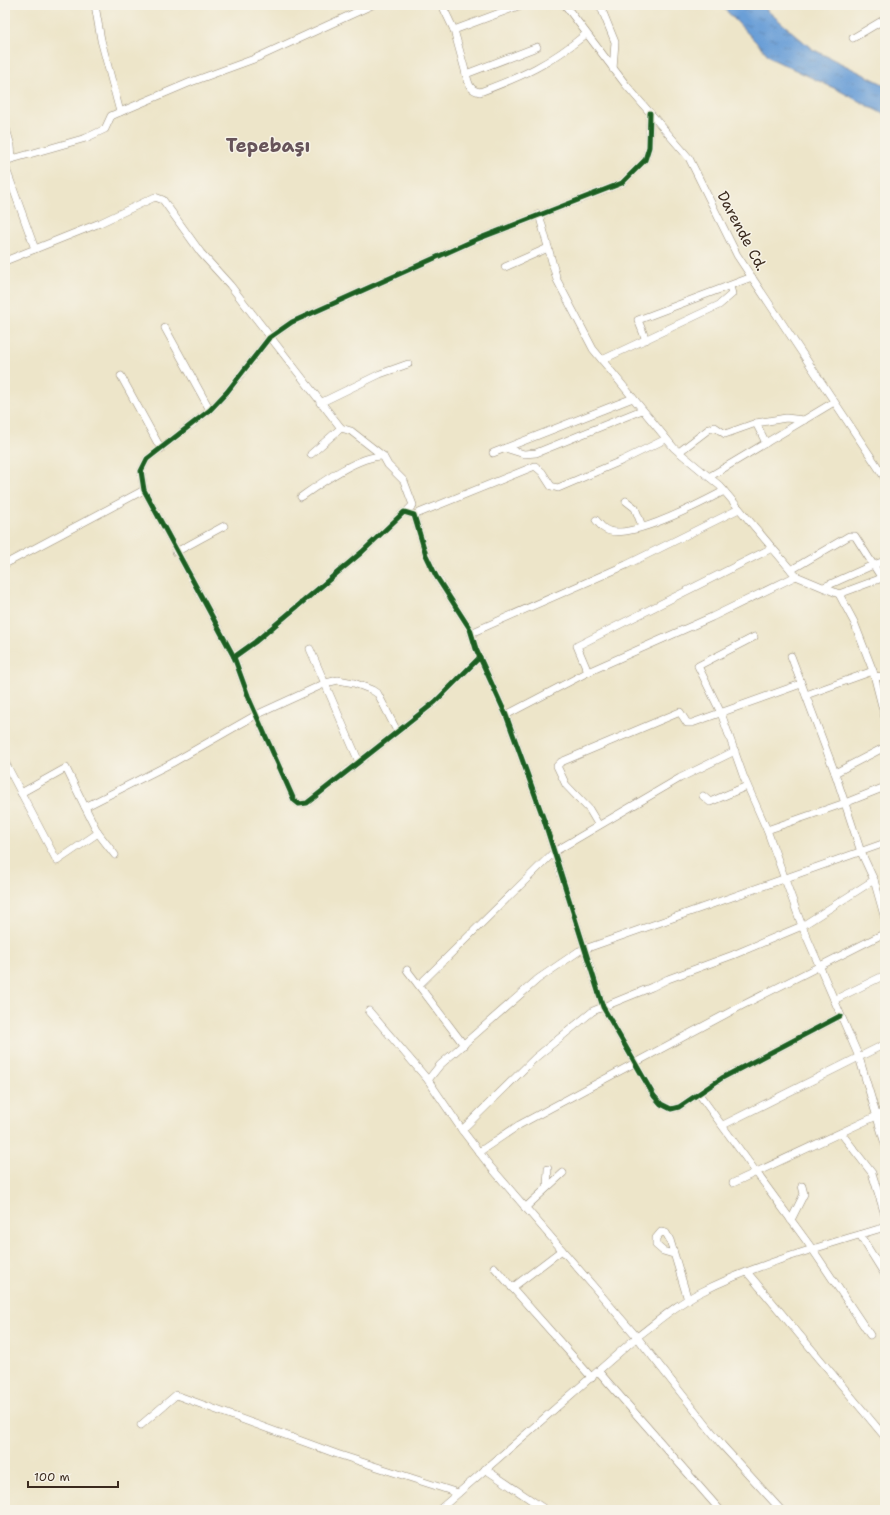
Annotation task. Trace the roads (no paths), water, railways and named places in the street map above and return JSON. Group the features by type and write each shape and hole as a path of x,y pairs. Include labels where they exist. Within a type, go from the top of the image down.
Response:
{"street":[{"path":"95,5 101,40 120,112"},
{"path":"5,125 11,146 8,160 86,138 105,129 111,116 162,96 191,82 254,59 372,5"},
{"path":"442,5 454,30 470,87 473,91 480,92 536,70 565,52 586,34"},
{"path":"454,30 521,5"},
{"name":"Darende Cd.","path":"565,5 613,69 689,158 737,255 885,478"},
{"path":"600,5 616,42 613,69"},
{"path":"853,38 885,19"},
{"path":"466,74 537,47"},
{"path":"480,657 435,702 307,803 299,804 294,800 256,715 234,657 176,552 144,490 141,471 148,459 210,410 227,392 269,338 292,322 475,240 622,183 645,160 649,147 650,113"},
{"path":"5,166 35,249"},
{"path":"5,261 100,223 156,197 163,200 201,253 230,285 269,338 341,428 351,431 383,456 388,465 404,481 413,505 411,513 421,543 436,576 471,633 480,657 506,714 554,852 584,951 603,1007 634,1064 654,1096 662,1104 671,1109 687,1102 722,1078 840,1016"},
{"path":"540,214 557,280 593,349 666,438 679,452 724,491 796,576 838,594 854,622 873,673 885,718"},
{"path":"505,267 548,248"},
{"path":"646,340 638,320 752,277"},
{"path":"602,360 719,305 732,294 730,286"},
{"path":"165,328 210,410"},
{"path":"320,403 380,374 408,364"},
{"path":"121,376 162,449"},
{"path":"492,453 633,398"},
{"path":"709,477 834,402"},
{"path":"505,448 524,454 536,453 642,410"},
{"path":"679,452 709,429 715,428 725,434 756,423 786,418 804,420"},
{"path":"756,423 766,443"},
{"path":"311,454 341,428"},
{"path":"234,657 255,642 362,552 404,512 411,513 535,466 542,472 551,486 558,488 622,460 666,438"},
{"path":"300,497 333,476 372,456 383,456"},
{"path":"5,564 144,490"},
{"path":"596,520 605,529 621,532 668,520 724,491"},
{"path":"626,501 635,508 642,526"},
{"path":"471,633 626,565 739,509"},
{"path":"176,552 224,526"},
{"path":"791,570 849,536 855,536 873,565 883,577 838,594"},
{"path":"588,672 577,646 772,548"},
{"path":"824,587 885,561"},
{"path":"506,714 588,672 712,617 796,576"},
{"path":"754,637 698,666 721,713 747,786 767,830 802,926 859,1057 878,1116 885,1144"},
{"path":"310,649 359,762"},
{"path":"791,656 835,773 861,852 874,880 883,907 885,919"},
{"path":"806,695 873,673 885,678"},
{"path":"85,807 172,763 256,715 324,684 338,680 354,683 378,694 397,731"},
{"path":"598,824 589,809 566,785 557,766 561,762 680,712 687,723 692,724 801,684"},
{"path":"835,773 885,747"},
{"path":"419,985 554,852 598,824 680,778 735,751"},
{"path":"5,762 57,861 98,834"},
{"path":"21,793 66,768 98,834 115,855"},
{"path":"702,796 710,802 747,786"},
{"path":"767,830 845,804 885,787"},
{"path":"428,1080 440,1065 538,979 579,951 584,951 885,843"},
{"path":"462,1130 536,1058 593,1010 652,987 668,978 733,955 802,926 874,880"},
{"path":"479,1152 519,1125 885,933"},
{"path":"407,970 464,1045"},
{"path":"834,1000 885,975"},
{"path":"369,1011 428,1080 462,1130 524,1208 637,1337 722,1445 781,1510"},
{"path":"723,1125 885,1044"},
{"path":"699,1094 813,1250 870,1335"},
{"path":"733,1183 885,1112"},
{"path":"841,1133 872,1173 885,1215"},
{"path":"547,1186 548,1169"},
{"path":"524,1208 563,1173"},
{"path":"791,1220 804,1194 802,1186"},
{"path":"439,1510 599,1372 637,1337 700,1292 747,1272 885,1227"},
{"path":"860,1235 885,1275"},
{"path":"512,1288 562,1250"},
{"path":"673,1254 678,1264 688,1300"},
{"path":"494,1267 592,1378"},
{"path":"747,1272 885,1437"},
{"path":"599,1372 720,1510"},
{"path":"141,1425 176,1395 337,1454 458,1493"},
{"path":"485,1469 546,1510"}],"water":[{"path":"721,5 761,5 812,49 885,85 885,115 838,90 772,59"}],"district":[{"name":"Tepebaşı","path":"268,145"}]}
